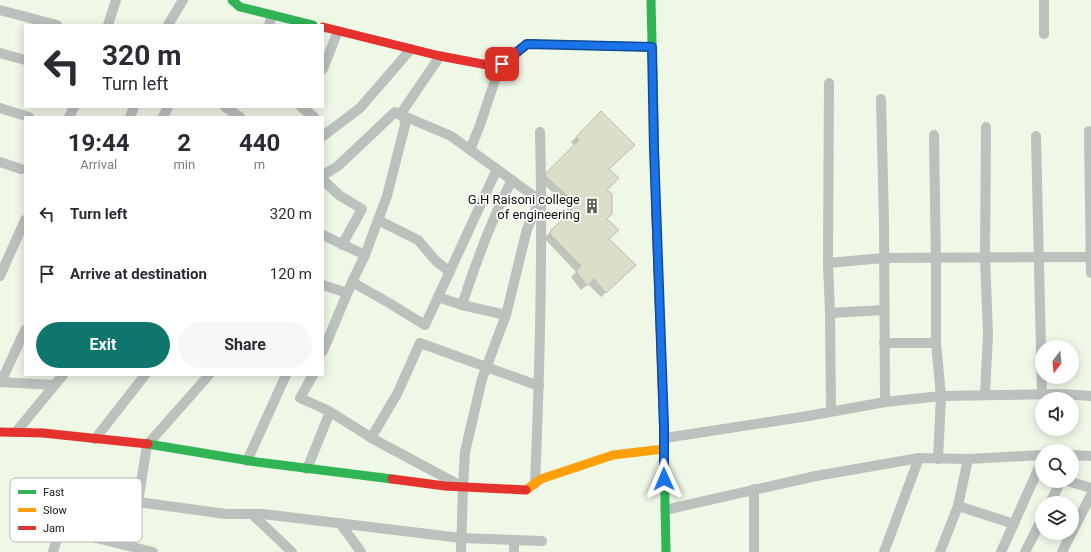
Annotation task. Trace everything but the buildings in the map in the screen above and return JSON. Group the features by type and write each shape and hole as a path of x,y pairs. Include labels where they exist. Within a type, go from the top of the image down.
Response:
{"street":[{"path":"108,24 116,0"},
{"path":"169,24 183,0"},
{"path":"232,0 240,7 309,24"},
{"path":"651,0 654,149 665,438 666,552"},
{"path":"1044,0 1044,34"},
{"path":"0,10 53,24"},
{"path":"269,24 272,15"},
{"path":"324,27 440,56 493,66 500,65 527,44 652,47"},
{"path":"324,67 338,31"},
{"path":"326,130 360,108 411,49"},
{"path":"0,52 24,60"},
{"path":"324,349 365,255 387,196 405,126 402,115 440,56"},
{"path":"470,150 484,115 500,65"},
{"path":"829,83 828,263 831,412"},
{"path":"881,99 884,223 885,402"},
{"path":"0,108 26,116"},
{"path":"227,108 237,114"},
{"path":"303,108 313,116"},
{"path":"324,173 338,166 395,112 450,136 541,201"},
{"path":"985,395 988,334 985,258 986,127"},
{"path":"1089,131 1091,273"},
{"path":"535,484 539,386 541,201 540,132"},
{"path":"934,135 936,343 941,396 938,459"},
{"path":"1036,136 1042,392"},
{"path":"0,162 20,169"},
{"path":"371,438 397,394 420,343 425,325 497,169"},
{"path":"462,305 485,238 499,205 512,180"},
{"path":"324,181 339,195 362,209 342,245"},
{"path":"461,552 463,487 466,452 486,366 506,315 527,229 541,201"},
{"path":"378,220 418,240 436,261 450,272"},
{"path":"0,276 21,241 24,225"},
{"path":"324,236 365,255"},
{"path":"828,263 883,258 1091,257"},
{"path":"352,282 389,302 425,325"},
{"path":"324,285 348,293"},
{"path":"438,297 462,305 506,315"},
{"path":"830,313 884,310"},
{"path":"24,332 0,382 54,386"},
{"path":"420,343 539,386"},
{"path":"884,343 936,343"},
{"path":"16,432 62,376"},
{"path":"95,438 144,376"},
{"path":"142,478 147,444 208,376"},
{"path":"247,461 286,376"},
{"path":"312,376 300,398 330,412 371,438 463,487"},
{"path":"665,438 885,402 941,396 1035,394"},
{"path":"1079,396 1091,396"},
{"path":"307,469 330,412"},
{"path":"0,432 95,438 147,444 247,461 437,485 526,490 542,479 612,455 664,449"},
{"path":"665,510 816,476 919,458 968,459 1035,455"},
{"path":"1079,455 1091,456"},
{"path":"884,552 919,458"},
{"path":"940,552 958,506 968,459"},
{"path":"1001,552 1035,477"},
{"path":"1079,484 1091,488"},
{"path":"754,489 754,552"},
{"path":"1062,552 1091,495"},
{"path":"142,503 226,514 252,514 462,538 542,541"},
{"path":"958,506 1014,524"},
{"path":"252,514 292,552"},
{"path":"340,523 361,552"},
{"path":"1025,552 1035,533"},
{"path":"514,540 514,552"},
{"path":"53,552 56,542"},
{"path":"113,542 153,552"}],"traffic: fast":[{"path":"232,0 240,7 309,24"},
{"path":"651,0 656,215"},
{"path":"535,44 652,47"},
{"path":"663,404 666,552"},
{"path":"148,444 257,462 392,479"}],"traffic: slow":[{"path":"526,490 541,479 613,455 664,449"}],"traffic: jam":[{"path":"324,27 440,56 493,66 503,64 527,44 535,44"},
{"path":"656,215 663,404"},
{"path":"0,432 43,433 148,444"},
{"path":"392,479 445,486 526,490"}],"place":[{"name":"G.H Raisoni college of engineering","path":"592,206"}],"route":[{"path":"502,64 527,44 652,47 654,149 665,438 664,479"}]}
